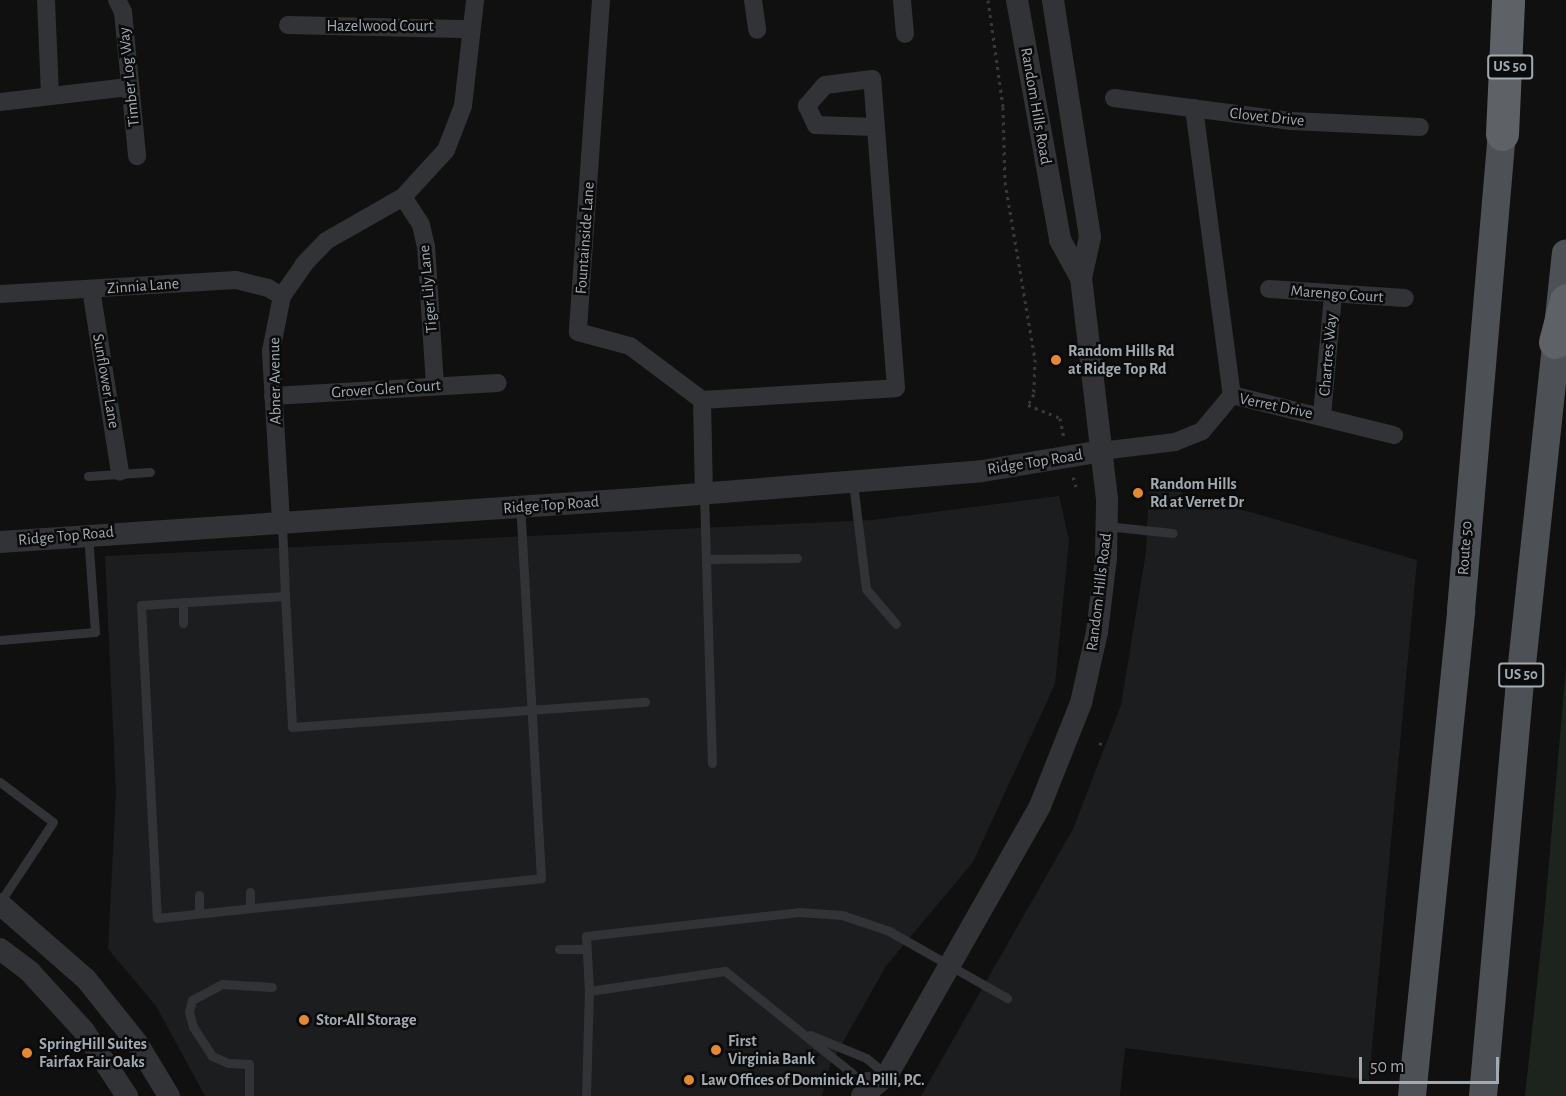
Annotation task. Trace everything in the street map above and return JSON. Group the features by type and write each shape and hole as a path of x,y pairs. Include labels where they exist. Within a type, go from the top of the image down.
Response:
{"highway":[{"path":"1502,134 1508,0"},
{"path":"1555,342 1566,300"}],"main road":[{"name":"Route 50","path":"1412,1096 1461,610 1502,134 1519,0"},
{"name":"US 50","path":"1483,1096 1555,342 1566,254"}],"street":[{"path":"46,0 50,96"},
{"name":"Timber Log Way","path":"117,0 123,12 128,87 137,156"},
{"name":"Abner Avenue","path":"281,521 271,351 282,296 304,264 326,241 403,197 433,167 456,130 463,106 475,0"},
{"name":"Fountainside Lane","path":"601,0 578,332 630,346 702,400"},
{"path":"753,0 757,30"},
{"path":"902,0 905,34"},
{"name":"Random Hills Road","path":"1017,0 1060,240 1081,278"},
{"name":"Random Hills Road","path":"862,1096 887,1085 1040,806 1081,703 1097,632 1106,526 1101,451 1081,278 1090,237 1053,0"},
{"name":"Hazelwood Court","path":"288,25 471,29"},
{"path":"0,102 128,87"},
{"name":"Clovet Drive","path":"1114,98 1292,121 1420,128"},
{"path":"1194,108 1232,395"},
{"path":"704,494 702,400 896,388 874,127"},
{"name":"Tiger Lily Lane","path":"403,197 421,225 426,246 435,386"},
{"name":"Zinnia Lane","path":"0,294 236,280 268,288 282,296"},
{"name":"Sunflower Lane","path":"91,289 120,472"},
{"name":"Marengo Court","path":"1269,289 1406,298"},
{"name":"Chartres Way","path":"1322,416 1333,294"},
{"name":"Grover Glen Court","path":"273,396 498,383"},
{"name":"Verret Drive","path":"1101,451 1176,442 1202,431 1232,395 1394,435"},
{"name":"Ridge Top Road","path":"0,542 88,533 704,494 982,471 1101,451"},
{"path":"0,903 86,979 137,1043 169,1096"},
{"path":"0,949 30,972 84,1031 126,1096"}],"lane":[{"path":"88,476 120,472 150,472"},
{"path":"853,481 866,589 896,624"},
{"path":"704,494 712,763"},
{"path":"285,596 141,605 157,918 541,878 520,507"},
{"path":"281,521 292,727 645,702"},
{"path":"1106,526 1173,533"},
{"path":"0,640 95,632 88,533"},
{"path":"706,559 797,558"},
{"path":"183,602 183,623"},
{"path":"0,782 53,822 0,903"},
{"path":"250,892 250,908"},
{"path":"199,895 199,913"},
{"path":"586,1096 589,991 586,936 799,912 842,915 889,931 1007,998"},
{"path":"559,949 586,950"},
{"path":"589,991 725,971 857,1077 887,1085"},
{"path":"249,1096 249,1064 228,1063 212,1056 193,1027 189,1012 192,1000 222,984 272,987"},
{"path":"800,1031 866,1058 887,1085"}],"path":[{"path":"988,0 1003,107 1005,182 1035,359 1034,394 1028,405 1060,418 1076,487"},
{"path":"1100,745 1102,738"}],"shaded area":[{"path":"1149,483 1417,560 1369,1080 1125,1048 1120,1096 921,1096 1073,829 1121,705 1146,552"},
{"path":"1059,496 1069,540 1055,684 973,862 886,966 830,1065 822,1096 205,1096 156,1006 108,949 116,792 105,556 872,520"},
{"path":"1566,667 1566,1096 1525,1096 1544,919"}],"place":[{"name":"Random Hills Rd at Ridge Top Rd","path":"1056,360"},
{"name":"Random Hills Rd at Verret Dr","path":"1138,493"},
{"name":"Stor-All Storage","path":"304,1020"},
{"name":"First Virginia Bank","path":"716,1050"},
{"name":"SpringHill Suites Fairfax Fair Oaks","path":"27,1053"},
{"name":"Law Offices of Dominick A. Pilli, P.C.","path":"689,1080"}]}
